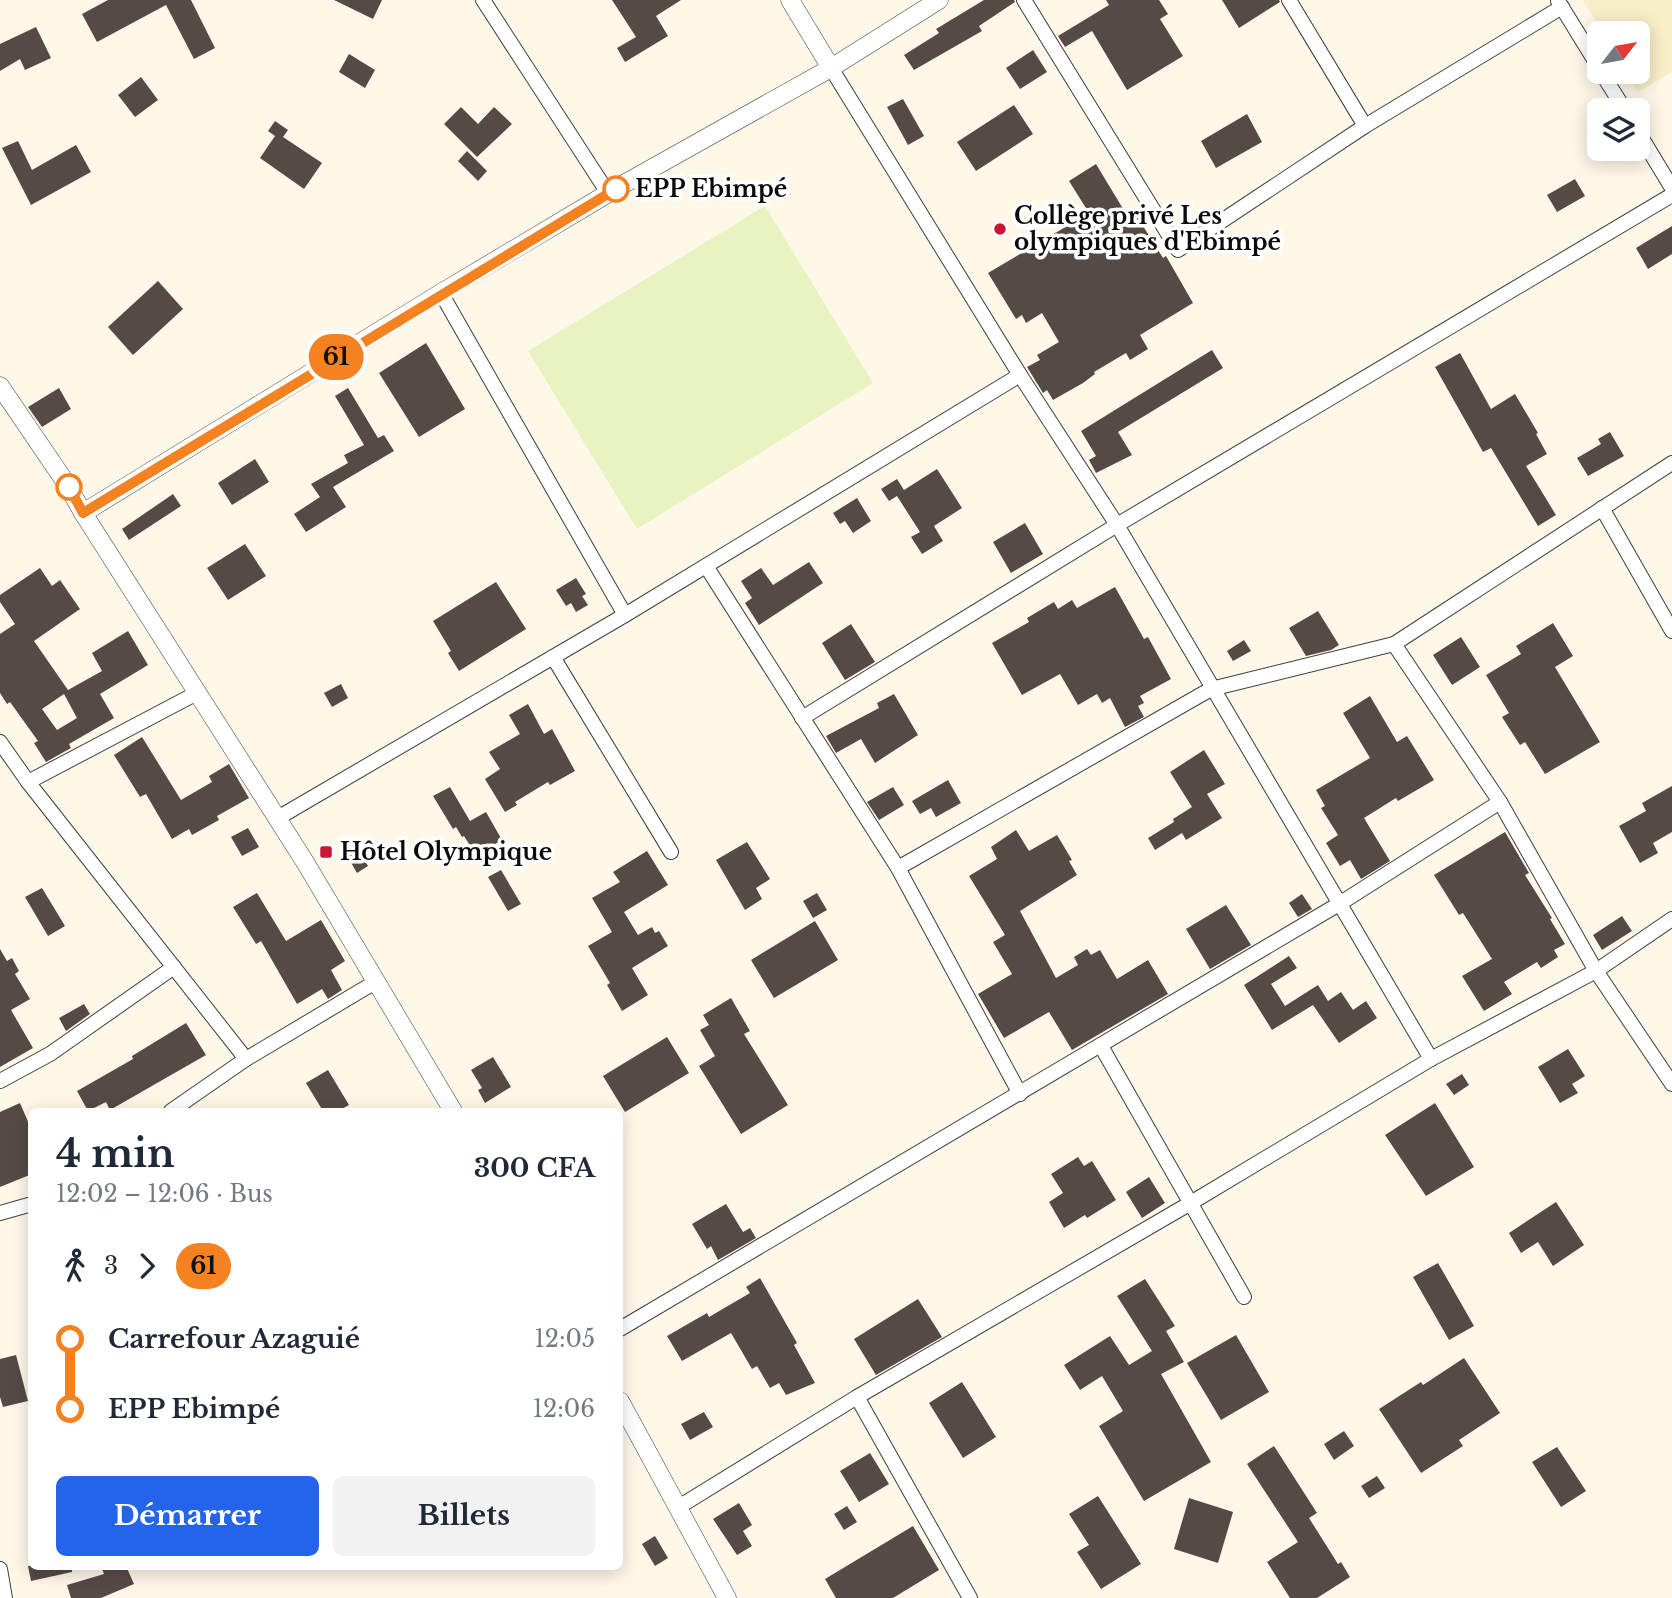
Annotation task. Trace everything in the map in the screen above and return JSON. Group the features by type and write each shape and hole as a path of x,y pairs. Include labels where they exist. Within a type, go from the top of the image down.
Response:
{"street":[{"path":"483,0 608,193"},
{"path":"790,0 1020,375 1117,525 1431,1059"},
{"path":"83,513 608,193 831,68 939,0"},
{"path":"1024,0 1178,250 1365,126 1560,4 1587,49"},
{"path":"1289,0 1365,126"},
{"path":"1650,152 1672,188"},
{"path":"803,718 1117,525 1672,195"},
{"path":"442,293 625,615"},
{"path":"276,818 625,615 1020,375"},
{"path":"0,386 68,486 276,818 377,981 451,1108"},
{"path":"898,869 1212,689 1394,644 1672,463"},
{"path":"1602,508 1672,631"},
{"path":"706,566 898,869 1020,1094"},
{"path":"1394,644 1500,802 1596,971 1672,1084"},
{"path":"554,657 670,852"},
{"path":"28,782 197,693"},
{"path":"0,742 28,782 246,1059"},
{"path":"623,1327 1339,904 1500,802"},
{"path":"677,1508 857,1397 1189,1204 1431,1059 1596,971 1672,919"},
{"path":"0,1081 50,1054 174,967"},
{"path":"175,1108 246,1059 377,981"},
{"path":"1101,1046 1244,1297"},
{"path":"0,1213 28,1205"},
{"path":"857,1397 970,1598"},
{"path":"623,1407 727,1598"},
{"path":"0,1569 5,1598"}],"shaded area":[{"path":"1583,0 1672,0 1672,72 1638,92 1633,84 1650,84 1650,21 1596,21"}],"green space":[{"path":"765,206 873,383 637,529 528,351"}],"building":[{"path":"108,0 191,0 215,48 194,59 166,5 97,42 82,14"},
{"path":"334,0 382,0 373,19"},
{"path":"612,0 681,0 656,16 668,36 625,62 617,48 636,37"},
{"path":"984,0 1015,2 979,26 982,31 914,70 904,55 939,33 936,29"},
{"path":"1106,0 1159,0 1168,14 1160,19 1183,56 1127,90 1092,31 1065,47 1058,36 1109,5"},
{"path":"1222,0 1279,0 1280,2 1239,28"},
{"path":"36,27 51,58 25,70 20,59 0,71 0,44"},
{"path":"1033,50 1047,72 1020,89 1006,68"},
{"path":"349,54 375,70 365,88 339,72"},
{"path":"141,77 158,100 135,117 118,95"},
{"path":"903,99 924,136 908,145 887,107"},
{"path":"1014,105 1033,134 976,171 957,142"},
{"path":"461,107 478,124 494,107 512,124 477,157 444,124"},
{"path":"1247,114 1262,142 1216,168 1201,141"},
{"path":"275,121 288,130 283,137 322,163 304,189 260,158 275,136 268,131"},
{"path":"18,141 32,170 76,145 91,172 31,205 2,148"},
{"path":"467,151 487,171 478,181 458,161"},
{"path":"1096,164 1131,222 1138,218 1163,258 1166,256 1193,303 1140,335 1148,349 1130,360 1126,353 1053,400 1047,390 1043,393 1027,367 1040,360 1037,355 1059,342 1042,313 1026,323 1022,315 1016,319 988,273 1089,213 1069,181"},
{"path":"1575,179 1585,196 1557,212 1547,195"},
{"path":"1672,226 1672,254 1648,269 1636,248"},
{"path":"158,281 183,309 133,355 108,327"},
{"path":"426,343 465,409 419,437 379,373"},
{"path":"1212,350 1223,368 1118,432 1132,455 1096,473 1089,460 1096,456 1081,431"},
{"path":"1460,353 1491,409 1515,394 1538,433 1536,434 1547,454 1526,466 1556,515 1538,526 1491,448 1483,452 1435,367"},
{"path":"59,388 71,409 42,427 28,407"},
{"path":"348,388 378,438 384,435 394,451 333,487 346,507 306,532 294,514 320,497 311,484 348,463 344,455 364,445 335,396"},
{"path":"1610,432 1624,456 1588,476 1577,458 1601,444 1598,439"},
{"path":"255,459 269,482 232,505 218,483"},
{"path":"937,469 962,508 934,526 943,541 922,554 911,537 920,532 897,496 889,501 881,489 897,479 904,490"},
{"path":"173,494 181,506 129,540 122,529"},
{"path":"857,498 871,521 853,533 845,521 840,524 833,513"},
{"path":"1025,523 1043,554 1011,573 993,542"},
{"path":"245,544 266,576 228,600 207,568"},
{"path":"809,562 823,583 759,625 745,603 752,598 741,581 761,568 773,585"},
{"path":"40,568 52,586 60,580 80,609 34,641 68,690 102,671 92,653 128,631 148,665 100,694 114,718 69,744 71,748 46,762 34,743 38,741 10,702 7,704 0,693 0,634 15,624 0,602 0,595","holes":["64,694 77,718 57,730 42,709"]},
{"path":"576,578 586,594 582,596 588,605 576,612 571,603 566,606 556,590"},
{"path":"496,582 526,629 459,671 448,653 451,651 433,621"},
{"path":"1115,587 1144,639 1148,637 1171,679 1140,696 1144,703 1138,706 1144,717 1125,727 1110,698 1102,703 1097,694 1078,705 1060,674 1022,695 992,643 1029,622 1027,618 1054,602 1058,609 1072,600 1077,608"},
{"path":"1318,611 1339,645 1331,650 1306,656 1289,628"},
{"path":"1553,623 1573,656 1555,667 1600,742 1545,774 1525,742 1520,745 1502,717 1509,713 1486,675 1521,654 1516,646"},
{"path":"851,624 875,662 845,680 822,643"},
{"path":"1461,637 1480,667 1452,685 1433,655"},
{"path":"1244,640 1251,651 1233,661 1227,651"},
{"path":"341,684 348,698 332,707 324,693"},
{"path":"894,694 918,735 875,763 861,739 836,753 826,736 879,708 877,703"},
{"path":"1370,696 1397,742 1407,736 1434,780 1398,801 1396,798 1364,818 1390,861 1361,879 1350,860 1340,866 1326,843 1338,835 1321,808 1325,806 1316,790 1370,758 1343,713"},
{"path":"528,704 544,734 552,729 575,771 550,785 548,782 515,802 517,805 505,812 485,779 500,769 489,752 520,734 509,715"},
{"path":"142,737 181,800 212,782 209,776 229,764 249,798 217,816 219,820 192,835 189,829 172,839 146,794 140,797 114,755"},
{"path":"1204,750 1225,784 1207,794 1222,818 1186,840 1182,833 1155,850 1148,838 1192,807 1170,772"},
{"path":"948,780 961,803 936,817 931,808 920,814 912,801"},
{"path":"1672,786 1672,832 1653,843 1658,853 1640,863 1619,826 1646,811 1642,803"},
{"path":"450,787 470,821 486,812 502,840 476,855 464,836 462,837 456,827 453,829 433,796"},
{"path":"893,787 904,805 879,820 867,802"},
{"path":"248,828 259,847 242,856 231,837"},
{"path":"1016,830 1029,851 1057,835 1072,860 1069,861 1077,875 1020,911 1056,978 1078,965 1074,957 1087,949 1091,955 1100,950 1117,979 1148,960 1168,994 1072,1050 1049,1012 1004,1038 978,994 1012,974 993,942 1005,935 969,876 997,859 991,847"},
{"path":"1505,832 1529,873 1525,875 1565,944 1554,950 1558,957 1541,968 1537,962 1504,982 1512,994 1484,1011 1462,976 1492,959 1463,913 1459,915 1434,875"},
{"path":"747,842 770,879 756,888 762,899 745,910 716,860"},
{"path":"357,846 368,866 357,873 345,852"},
{"path":"647,851 668,885 624,912 638,935 652,927 655,933 659,931 668,946 632,968 648,995 622,1011 607,985 610,983 588,946 612,932 592,898 620,882 613,872"},
{"path":"501,870 521,904 508,911 488,877"},
{"path":"42,888 65,926 48,936 25,897"},
{"path":"257,893 286,941 321,920 345,961 331,970 342,990 328,999 322,989 297,1004 261,941 256,944 233,907"},
{"path":"817,893 827,910 813,918 803,901"},
{"path":"1302,894 1312,909 1298,917 1289,903"},
{"path":"1226,905 1251,945 1210,969 1186,929"},
{"path":"1622,916 1632,931 1602,950 1593,935"},
{"path":"815,921 838,960 774,998 751,960"},
{"path":"0,949 7,961 12,958 19,971 15,974 30,999 11,1010 33,1048 0,1067"},
{"path":"1289,956 1297,968 1271,984 1285,1006 1318,985 1328,1001 1341,992 1353,1010 1366,1001 1377,1018 1339,1043 1313,1005 1272,1030 1244,985"},
{"path":"731,998 750,1031 744,1034 788,1105 741,1134 699,1066 715,1056 700,1030 709,1025 703,1015"},
{"path":"84,1004 90,1014 66,1031 59,1018"},
{"path":"186,1023 206,1055 113,1108 109,1108 106,1102 94,1108 86,1108 77,1091 133,1059 132,1056"},
{"path":"667,1037 689,1073 625,1112 603,1076"},
{"path":"1568,1049 1585,1076 1572,1084 1578,1093 1560,1103 1538,1067"},
{"path":"493,1057 511,1087 485,1103 478,1090 482,1088 471,1070"},
{"path":"328,1070 349,1105 344,1108 321,1108 306,1083"},
{"path":"1462,1074 1469,1085 1454,1095 1446,1084"},
{"path":"20,1103 28,1122 28,1176 0,1187 0,1112"},
{"path":"1435,1103 1474,1167 1426,1196 1385,1135"},
{"path":"1078,1157 1084,1166 1092,1161 1116,1200 1064,1228 1049,1202 1063,1193 1051,1174"},
{"path":"1149,1177 1165,1203 1142,1218 1126,1192"},
{"path":"1556,1202 1584,1245 1553,1266 1538,1242 1521,1253 1509,1233"},
{"path":"726,1204 743,1232 750,1228 756,1238 718,1260 711,1246 707,1249 692,1224"},
{"path":"1438,1263 1474,1326 1449,1340 1413,1277"},
{"path":"760,1278 797,1343 794,1345 815,1383 786,1395 779,1383 770,1388 757,1366 752,1369 731,1333 682,1361 667,1336 707,1313 709,1317 750,1293 746,1287"},
{"path":"1145,1279 1175,1326 1166,1331 1184,1362 1161,1374 1211,1462 1144,1501 1099,1426 1123,1411 1102,1376 1080,1390 1064,1365 1110,1336 1129,1365 1152,1351 1117,1296"},
{"path":"918,1299 942,1337 876,1375 854,1339"},
{"path":"1236,1335 1269,1392 1221,1420 1187,1363"},
{"path":"16,1355 28,1401 3,1407 0,1397 0,1359"},
{"path":"1464,1358 1500,1413 1459,1440 1463,1446 1421,1473 1379,1409"},
{"path":"962,1382 996,1437 963,1458 929,1403"},
{"path":"704,1412 713,1427 690,1440 681,1424"},
{"path":"1344,1431 1354,1446 1334,1460 1324,1444"},
{"path":"1274,1446 1317,1513 1309,1518 1338,1564 1341,1562 1350,1577 1317,1598 1290,1598 1267,1562 1298,1542 1247,1464"},
{"path":"1557,1447 1586,1491 1561,1507 1532,1462"},
{"path":"870,1453 889,1484 859,1502 840,1471"},
{"path":"1377,1476 1385,1488 1369,1498 1361,1486"},
{"path":"1098,1496 1141,1564 1101,1589 1077,1552 1089,1545 1069,1514"},
{"path":"1189,1498 1233,1512 1218,1563 1174,1549"},
{"path":"739,1503 752,1525 743,1531 752,1546 737,1555 713,1519"},
{"path":"847,1506 857,1522 844,1530 834,1514"},
{"path":"913,1526 939,1570 893,1598 836,1598 825,1579"},
{"path":"655,1536 668,1558 655,1566 642,1544"},
{"path":"29,1570 72,1570 72,1572 31,1581"},
{"path":"102,1570 128,1570 134,1584 101,1598 71,1598 67,1585 104,1574"}],"bus line":[{"name":"61","path":"69,487 83,513 616,189"}],"place":[{"name":"EPP Ebimpé","path":"616,189"},
{"name":"Collège privé Les olympiques d'Ebimpé","path":"1000,229"},
{"name":"Hôtel Olympique","path":"326,852"}]}
